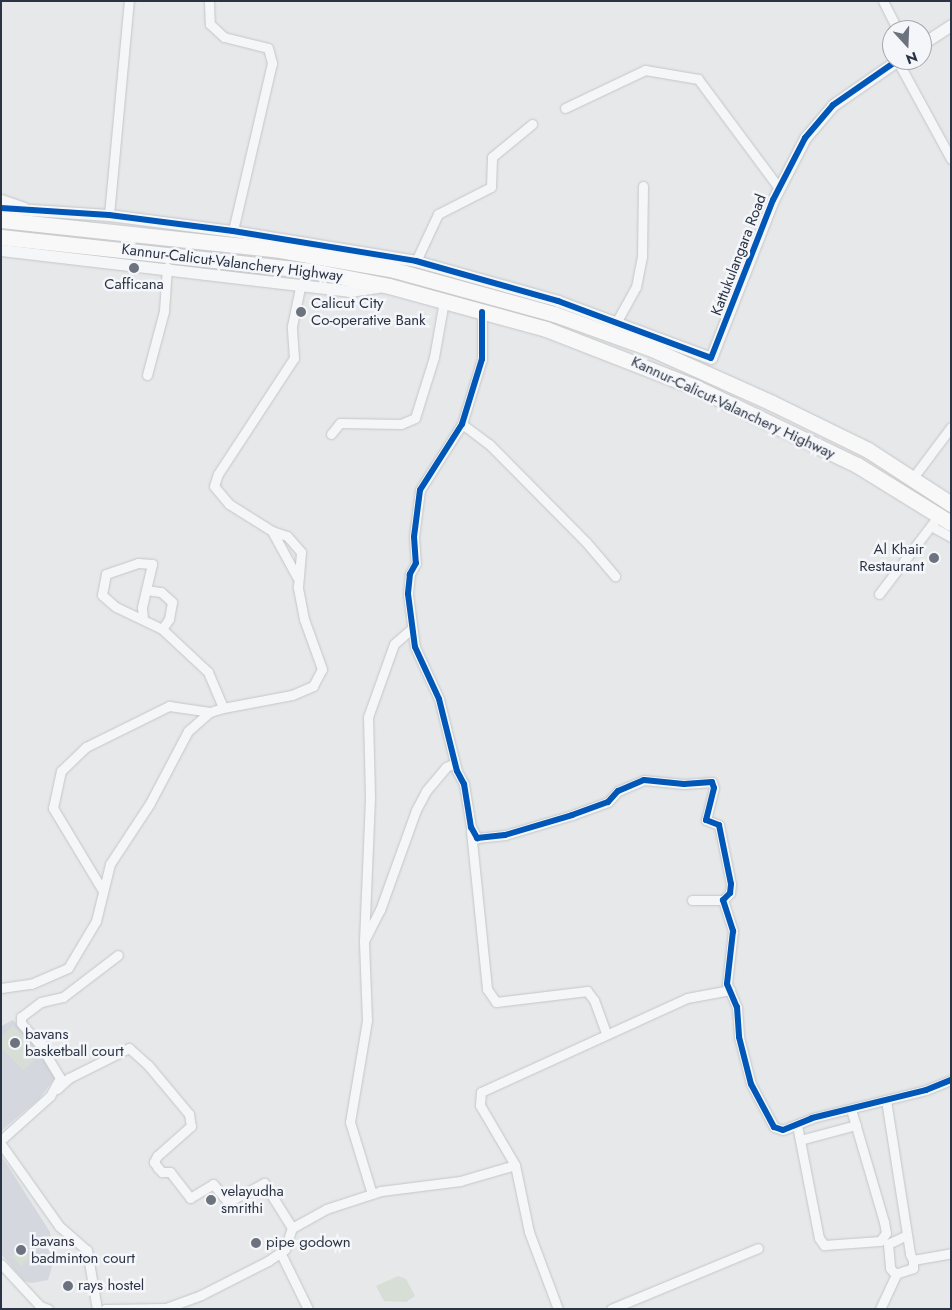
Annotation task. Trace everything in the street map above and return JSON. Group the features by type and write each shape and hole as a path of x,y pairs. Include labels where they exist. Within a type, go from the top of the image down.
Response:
{"highway":[{"name":"Kannur-Calicut-Valanchery Highway","path":"1,220 274,249 394,270 484,293 554,314 652,349 868,450 951,504"},
{"name":"Kannur-Calicut-Valanchery Highway","path":"1,237 278,266 390,286 546,329 697,388 857,465 940,521"}],"street":[{"path":"109,216 129,1"},
{"path":"209,1 210,24 224,38 268,48 272,63 232,231"},
{"path":"883,1 893,20"},
{"path":"932,37 951,25"},
{"path":"565,108 645,70 698,78 779,188"},
{"name":"Kattukulangara Road","path":"617,321 711,358 779,188 805,138 832,105 883,70"},
{"path":"903,70 951,159"},
{"path":"416,261 438,214 491,187 492,157 532,124"},
{"path":"1,208 25,208 109,216 232,231 416,261 617,321 636,287 642,257 643,186"},
{"path":"1,198 25,208"},
{"path":"1,250 166,267 301,283 349,291 390,286"},
{"path":"147,375 164,311 166,267"},
{"path":"1,988 31,984 68,968 96,921 110,864 150,803 188,731 210,712 292,695 313,686 322,669 304,619 298,580 301,552 288,536 272,532 229,504 214,486 218,474 228,463 294,358 292,326 301,283"},
{"path":"331,434 340,423 401,424 415,418 434,357 444,301"},
{"path":"482,312 482,358 462,424 420,490 414,538 416,563 410,574 408,594 411,629 419,660 438,694 455,763 464,784 471,827 487,989 496,1002 587,991 594,1000 606,1033"},
{"path":"462,424 489,444 586,542 616,576"},
{"path":"912,479 951,427"},
{"path":"879,594 940,521 951,537"},
{"path":"272,532 298,580"},
{"path":"143,619 142,607 152,564 138,563 106,574 102,595 116,607 162,629 208,672 223,708"},
{"path":"146,590 161,592 172,602 169,620 162,629"},
{"path":"372,1194 350,1122 367,1020 364,941 370,797 368,717 394,644 411,629"},
{"path":"103,891 54,808 61,771 86,747 169,706 210,712"},
{"path":"364,941 380,910 416,810 426,791 446,767 455,763"},
{"path":"471,827 476,838 491,838 608,802 618,791 644,780 684,784 712,782 714,788 706,820 719,824 731,884 730,893 723,900 692,900"},
{"path":"723,900 733,931 727,979 737,1007 739,1037 747,1072 760,1103 779,1131 851,1109 926,1090 951,1080"},
{"path":"57,1089 59,1072 25,1029 21,1017 41,1002 63,997 118,955"},
{"path":"558,1309 529,1232 515,1166 480,1105 481,1092 606,1033 687,998 730,990"},
{"path":"97,1309 87,1250 57,1223 1,1142 69,1078 129,1048 148,1065 189,1114 191,1126 157,1156 154,1162 158,1168 162,1172 170,1172 190,1198 213,1184 228,1202 264,1183 292,1228"},
{"path":"880,1309 897,1273 913,1268 914,1260 907,1235 886,1100"},
{"path":"797,1125 819,1238 824,1245 880,1241 886,1233 884,1222 851,1109"},
{"path":"800,1140 856,1125"},
{"path":"105,1309 166,1308 201,1295 280,1252 285,1248 292,1228 326,1209 372,1194 460,1181 515,1166"},
{"path":"897,1273 890,1268 888,1244 907,1235"},
{"path":"611,1309 758,1248"},
{"path":"280,1252 308,1309"},
{"path":"914,1260 951,1253"},
{"path":"1,1264 40,1306 48,1309"}],"shaded area":[{"path":"13,1020 39,1049 55,1078 39,1099 1,1131 1,1026"},
{"name":"bavans basketball court","path":"13,1026 40,1055 23,1070 1,1048 1,1037"},
{"path":"1,1155 50,1232 53,1263 48,1280 32,1283 24,1281 1,1254"},
{"name":"bavans badminton court","path":"21,1244 29,1258 21,1267 12,1256"},
{"path":"398,1276 406,1279 415,1296 406,1302 384,1301 376,1286"}],"cycle path":[{"path":"1,208 109,215 233,231 416,261 558,301 711,358 773,200 805,138 833,105 884,70"},
{"path":"482,312 482,359 462,424 420,490 414,537 416,563 410,574 408,594 415,647 439,699 457,771 464,784 471,827 477,838 505,835 572,815 608,802 618,791 644,780 684,784 712,782 714,788 706,820 719,825 731,884 730,893 723,900 733,931 727,984 737,1007 739,1037 751,1084 774,1127 783,1130 812,1118 926,1090 951,1080"}],"place":[{"name":"Cafficana","path":"134,268"},
{"name":"Calicut City Co-operative Bank","path":"301,312"},
{"name":"Al Khair Restaurant","path":"934,558"},
{"name":"bavans basketball court","path":"15,1043"},
{"name":"velayudha smrithi","path":"211,1200"},
{"name":"pipe godown","path":"256,1243"},
{"name":"bavans badminton court","path":"21,1250"},
{"name":"rays hostel","path":"68,1286"}]}
